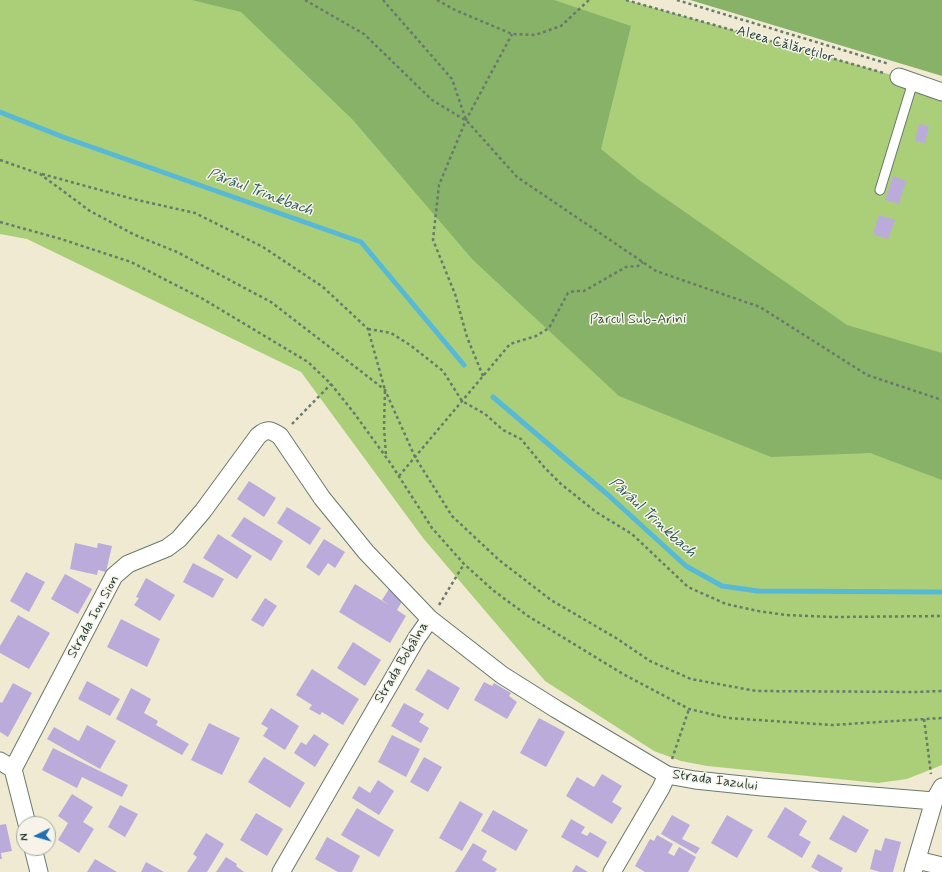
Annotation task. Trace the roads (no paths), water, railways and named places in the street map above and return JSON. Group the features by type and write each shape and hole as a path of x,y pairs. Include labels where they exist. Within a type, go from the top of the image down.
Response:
{"street":[{"path":"902,75 942,92"},
{"name":"Strada Ion Sion","path":"24,816 7,765 114,576 128,564 167,548 179,539 203,511 263,431 272,430 280,436"},
{"name":"Strada Bobâlna","path":"280,436 322,498 356,540 430,619 416,639 281,872"},
{"name":"Strada Iazului","path":"430,619 502,674 556,709 667,775 695,780 762,787 938,794"},
{"path":"612,872 667,775"},
{"path":"938,794 915,866 942,866"},
{"path":"35,856 39,872"}],"lane":[{"path":"880,190 902,75"}],"waterway":[{"name":"Pârâul Trinkbach","path":"0,112 63,137 361,242 464,365"},
{"name":"Pârâul Trinkbach","path":"493,397 607,494 686,566 722,586 758,591 942,592"}],"park label":[{"name":"Parcul Sub-Arini","path":"638,320"}]}
